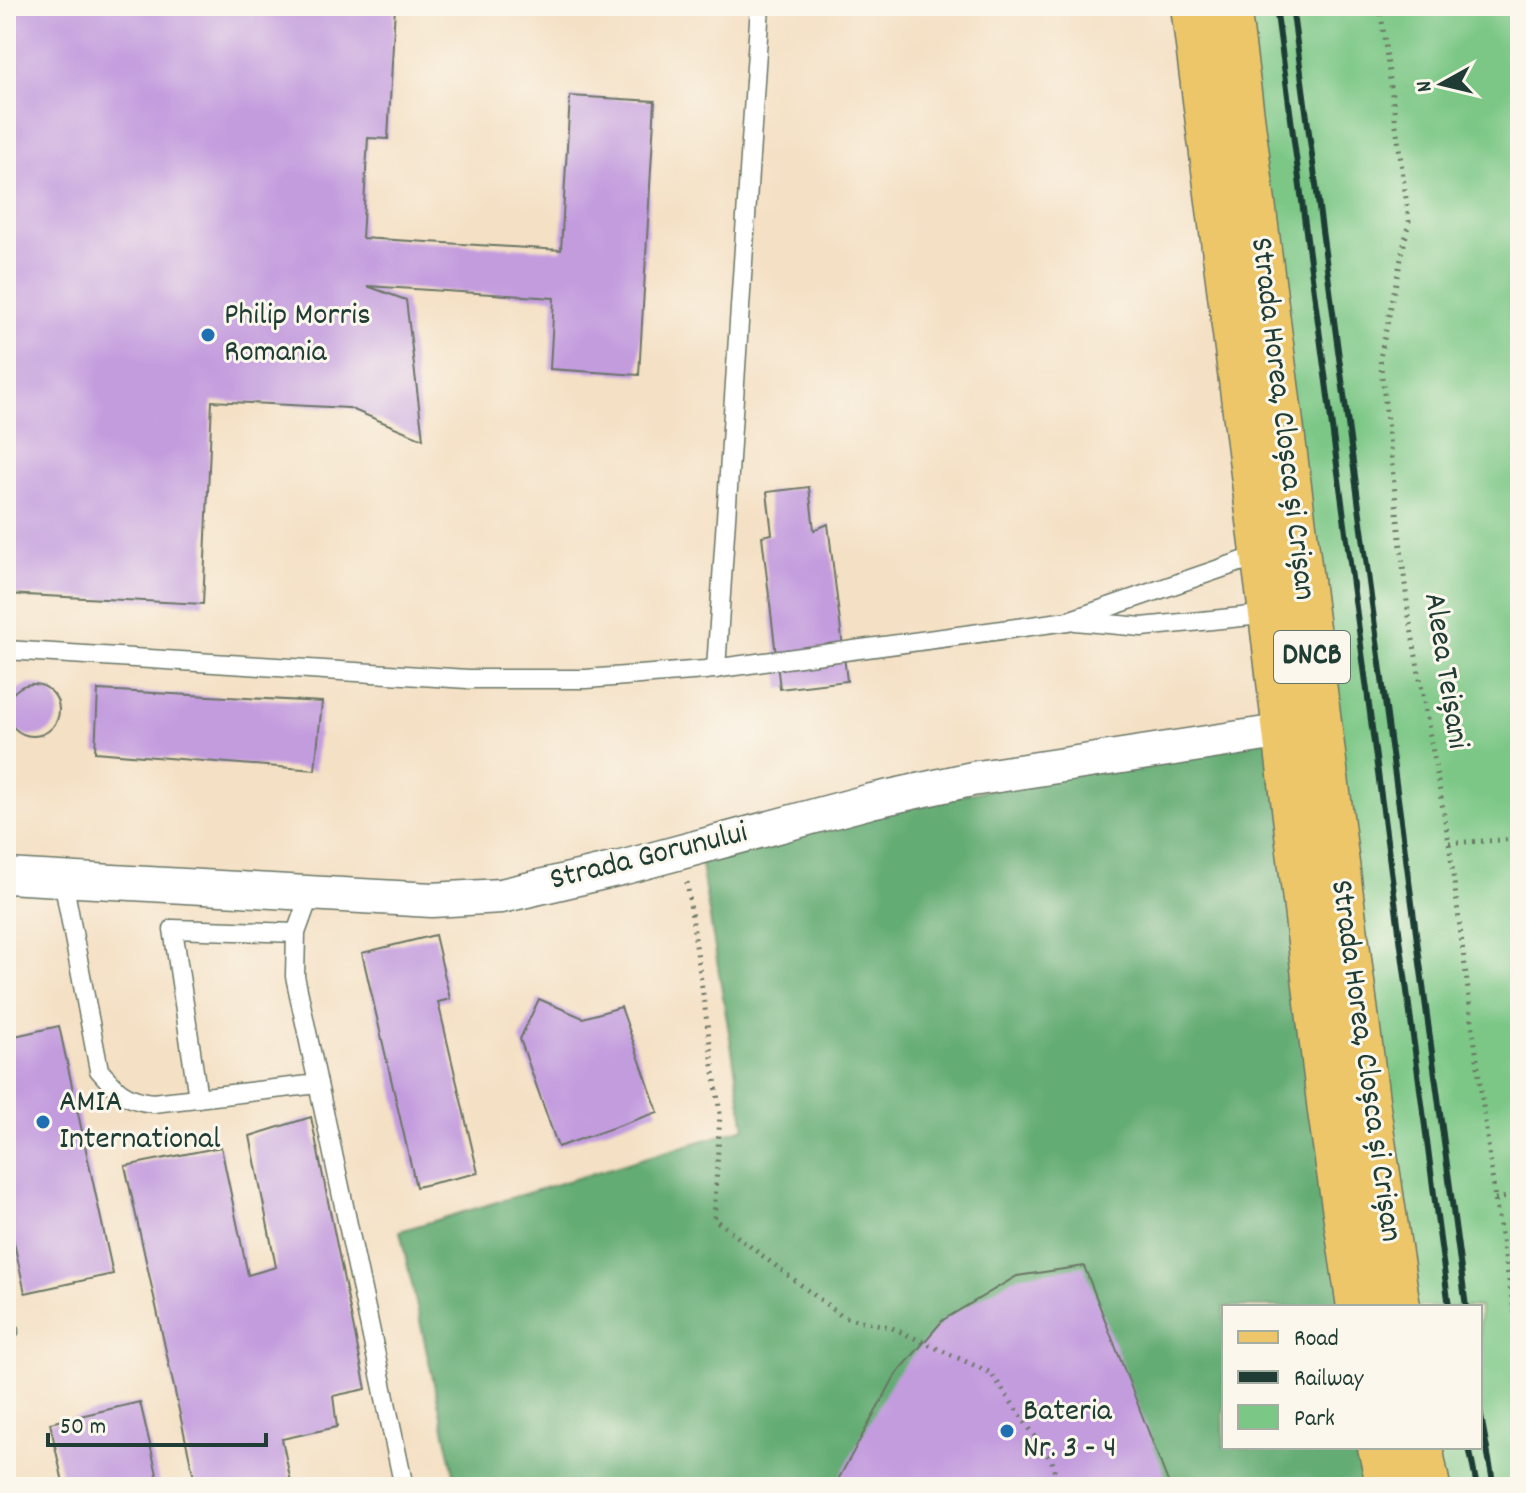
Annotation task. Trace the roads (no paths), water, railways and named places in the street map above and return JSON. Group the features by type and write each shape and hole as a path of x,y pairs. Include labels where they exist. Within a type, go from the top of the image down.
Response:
{"main road":[{"name":"Strada Horea, Cloșca și Crișan","path":"1193,6 1271,614 1330,1111 1359,1305"},
{"name":"Strada Horea, Cloșca și Crișan","path":"1228,6 1368,1108 1398,1305"},
{"path":"1380,1449 1389,1487"},
{"path":"1420,1449 1428,1487"}],"street":[{"name":"Strada Gorunului","path":"6,876 432,900 501,896 871,801 972,779 1285,731"}],"lane":[{"path":"716,669 760,6"},
{"path":"6,650 468,679 586,679 716,669 1068,621 1263,554"},
{"path":"1068,621 1142,627 1271,614"},
{"path":"63,880 99,1070 117,1090 135,1101 153,1103 318,1084"},
{"path":"310,894 296,933 295,976 404,1487"},
{"path":"198,1098 173,929 296,933"}],"railway":[{"path":"1276,6 1449,1305"},
{"path":"1292,6 1466,1305"},
{"path":"1482,1422 1494,1487"},
{"path":"1469,1449 1477,1487"}],"place":[{"name":"Philip Morris Romania","path":"208,335"},
{"name":"AMIA International","path":"43,1122"},
{"name":"Bateria Nr. 3 - 4","path":"1007,1431"}]}
